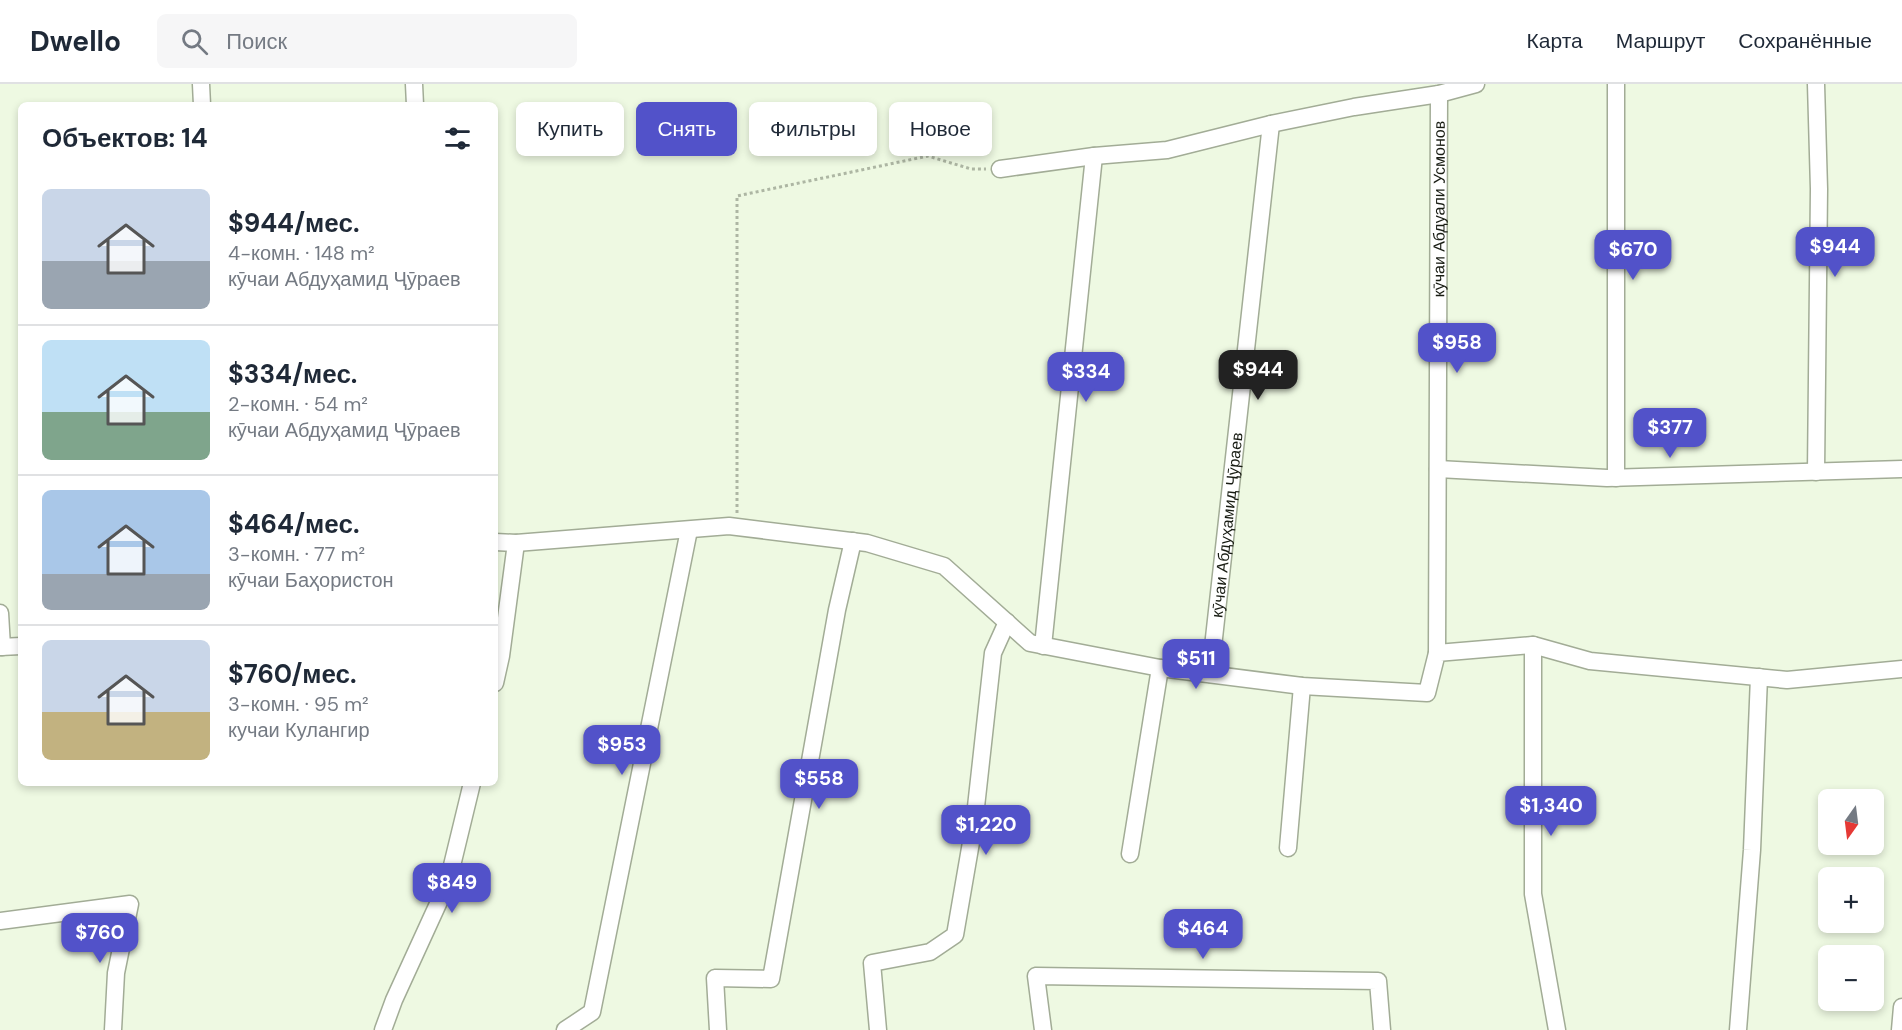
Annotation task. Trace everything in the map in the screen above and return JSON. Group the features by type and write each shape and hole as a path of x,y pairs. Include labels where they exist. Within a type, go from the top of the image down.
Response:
{"street":[{"path":"201,84 202,102"},
{"path":"414,84 415,102"},
{"path":"1000,169 1094,156 1167,150 1271,124 1354,107 1439,94 1476,84"},
{"path":"1616,84 1616,478"},
{"path":"1815,472 1819,189 1816,84"},
{"name":"кӯчаи Абдуали Усмонов","path":"1302,686 1427,693 1437,653 1439,94"},
{"name":"кӯчаи Абдуҳамид Ҷӯраев","path":"1210,675 1271,124"},
{"path":"1043,646 1094,156"},
{"path":"1438,469 1616,478 1902,469"},
{"path":"498,542 516,543 737,527 867,543 944,567 1030,643 1160,668 1302,686 1288,848"},
{"path":"565,1030 592,1012 689,530"},
{"path":"718,1030 715,978 771,979 837,610 853,541"},
{"path":"498,670 516,543"},
{"path":"0,612 1,647 18,646"},
{"path":"878,1030 872,963 930,952 955,935 974,825 993,653 1007,622"},
{"path":"1437,653 1533,645 1590,661 1787,680 1902,669"},
{"path":"1533,645 1533,894 1557,1030"},
{"path":"1130,854 1160,668"},
{"path":"1738,1030 1752,850 1759,677"},
{"path":"383,1030 394,1000 448,882 471,786"},
{"path":"0,921 130,904 116,973 112,1030"},
{"path":"1043,1030 1036,976 1378,981 1382,1030"},
{"path":"1900,1030 1902,1007"}],"path":[{"path":"737,527 737,196 927,156 971,169 1000,169"}]}
